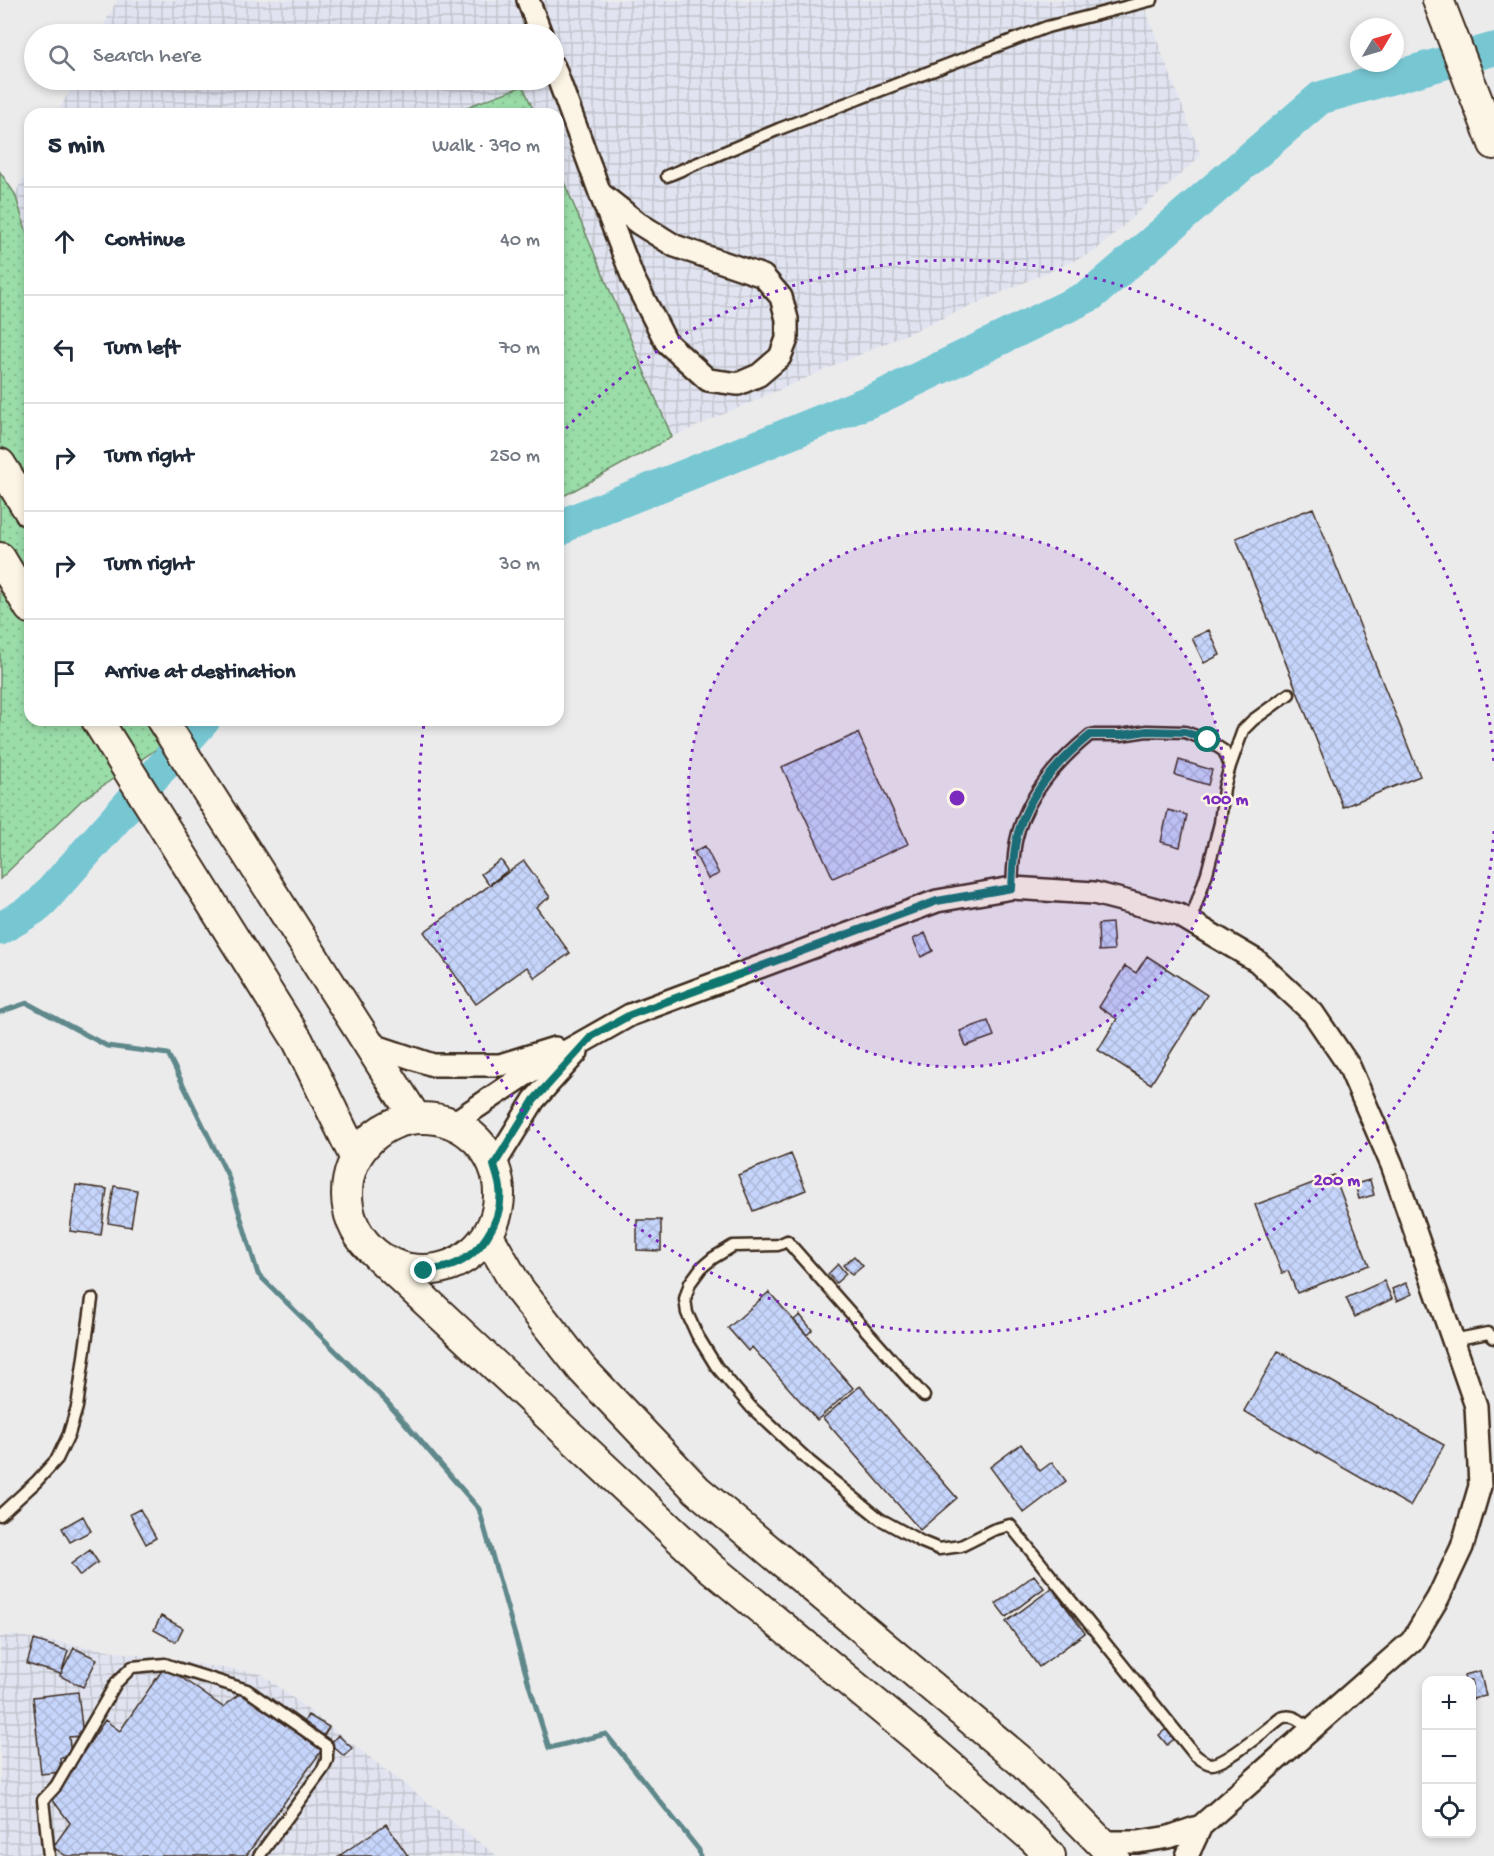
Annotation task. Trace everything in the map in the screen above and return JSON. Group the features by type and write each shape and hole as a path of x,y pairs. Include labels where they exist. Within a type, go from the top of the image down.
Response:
{"street":[{"path":"528,0 537,24"},
{"path":"1439,2 1494,144"},
{"path":"562,90 600,193 633,279 666,342 708,380 738,384 759,375 780,357 787,339 787,319 781,297 763,276 675,246 638,223 600,193"},
{"path":"0,464 24,502"},
{"path":"0,558 24,598"},
{"path":"101,726 298,1041 356,1157"},
{"path":"166,726 415,1117"},
{"path":"452,1124 528,1073 630,1015 937,901 1012,888 1094,893 1179,915 1257,961 1313,1012 1348,1066 1392,1165 1476,1406 1480,1486 1462,1547 1438,1598 1412,1641 1201,1826 1169,1837 1107,1849 1022,1762 697,1490 582,1369 518,1288 488,1236"},
{"path":"364,1037 380,1047 433,1065 500,1065 592,1036"},
{"path":"494,1165 534,1100 592,1036"},
{"path":"377,1255 399,1267 424,1271 449,1267 471,1255 488,1236 498,1214 500,1189 494,1165 481,1144 462,1128 439,1119 415,1117 391,1124 370,1138 356,1157 348,1178 347,1199 351,1221 362,1239 377,1255 710,1567 920,1740 1035,1840 1050,1856"},
{"path":"1187,1856 1201,1826"}],"lane":[{"path":"667,176 779,129 1047,27 1152,0"},
{"path":"1190,922 1220,822 1224,788 1230,766 1243,730 1289,694"},
{"path":"1012,888 1016,842 1022,821 1034,796 1073,749 1090,735 1121,735 1147,731 1185,732 1208,740 1224,751 1230,766"},
{"path":"924,1396 788,1241 778,1245 734,1246 701,1268 690,1283 685,1299 687,1313 697,1335 716,1366 751,1407 809,1461 880,1519 922,1542 939,1549 961,1546 993,1530 1010,1525 1195,1755 1203,1761 1209,1764 1224,1761 1287,1715 1295,1716 1311,1729"},
{"path":"0,1515 57,1459 69,1434 77,1407 92,1299"},
{"path":"1453,1340 1488,1333 1494,1338"},
{"path":"49,1856 43,1800 56,1786 116,1683 132,1667 165,1664 247,1690 327,1746 327,1760 323,1769 259,1856"}],"shaded area":[{"path":"117,0 1142,0 1201,156 1094,252 672,437 564,182 564,108 532,108 525,90 564,90 564,24 104,24"},
{"path":"70,90 512,90 464,108 60,108"},
{"path":"24,177 24,223 15,194"},
{"path":"12,1635 262,1674 497,1856 0,1856 0,1637"}],"green space":[{"path":"512,90 525,90 532,108 464,108"},
{"path":"0,172 15,194 24,223 24,726 190,726 82,800 0,879"},
{"path":"564,182 672,437 564,496"}],"building":[{"path":"1313,508 1420,776 1343,807 1236,538"},
{"path":"1209,630 1220,655 1204,663 1192,638"},
{"path":"858,733 908,844 833,878 782,767"},
{"path":"1179,760 1212,770 1208,785 1175,775"},
{"path":"1168,810 1187,815 1180,847 1161,842"},
{"path":"705,846 719,874 708,879 694,852"},
{"path":"501,860 508,870 489,885 481,874"},
{"path":"524,861 550,897 536,907 570,953 535,978 527,967 476,1004 424,932"},
{"path":"1112,923 1114,950 1099,951 1098,924"},
{"path":"925,933 933,951 921,957 913,939"},
{"path":"1147,956 1207,995 1151,1084 1098,1050 1117,1019 1099,1007 1125,966 1136,973"},
{"path":"988,1021 994,1036 966,1046 960,1031"},
{"path":"791,1154 806,1190 753,1211 738,1175"},
{"path":"1334,1175 1369,1265 1297,1293 1288,1271 1282,1273 1255,1205"},
{"path":"1370,1180 1374,1195 1359,1199 1355,1184"},
{"path":"76,1185 107,1189 101,1235 70,1231"},
{"path":"114,1186 137,1190 131,1227 108,1223"},
{"path":"637,1220 661,1220 661,1251 637,1250"},
{"path":"854,1256 863,1266 852,1275 843,1265"},
{"path":"838,1264 846,1274 836,1283 828,1274"},
{"path":"1384,1281 1392,1299 1355,1317 1346,1298"},
{"path":"1406,1283 1412,1294 1397,1301 1392,1289"},
{"path":"769,1292 853,1388 817,1420 752,1347 748,1351 728,1328"},
{"path":"800,1315 812,1330 807,1335 794,1320"},
{"path":"1278,1351 1444,1445 1410,1506 1244,1411"},
{"path":"860,1386 957,1498 920,1530 823,1418"},
{"path":"1021,1444 1040,1471 1052,1462 1066,1481 1024,1513 990,1467"},
{"path":"140,1509 156,1538 146,1544 130,1514"},
{"path":"83,1516 91,1531 70,1542 62,1528"},
{"path":"90,1550 98,1562 80,1576 71,1564"},
{"path":"1034,1575 1044,1588 1006,1617 996,1604"},
{"path":"1052,1588 1085,1633 1039,1667 1006,1622"},
{"path":"161,1616 183,1628 176,1642 154,1630"},
{"path":"34,1640 68,1651 61,1674 27,1664"},
{"path":"74,1648 97,1659 83,1687 60,1676"},
{"path":"165,1666 223,1707 243,1691 324,1747 246,1856 66,1856 53,1847 70,1823 52,1799 105,1720 120,1731"},
{"path":"1480,1671 1486,1696 1476,1698 1476,1676 1464,1675"},
{"path":"78,1692 83,1736 69,1737 71,1757 60,1758 61,1772 41,1774 33,1697"},
{"path":"308,1715 329,1727 322,1738 301,1727"},
{"path":"1166,1729 1174,1739 1167,1745 1159,1735"},
{"path":"338,1735 352,1748 344,1756 330,1744"},
{"path":"386,1824 408,1856 339,1856"}],"waterway":[{"path":"564,527 572,521 878,398 1091,295 1320,98 1494,49"},
{"path":"0,929 38,906 199,726"},
{"path":"0,1012 27,1003 107,1046 168,1054 228,1176 258,1274 386,1401 479,1509 549,1748 606,1734 699,1850 700,1856"}],"route":[{"path":"424,1271 449,1267 471,1255 488,1236 498,1214 500,1189 494,1165 534,1100 592,1036 630,1015 937,901 1012,888 1016,842 1022,821 1034,796 1073,749 1090,735 1121,735 1147,731 1185,732 1208,740"}]}
